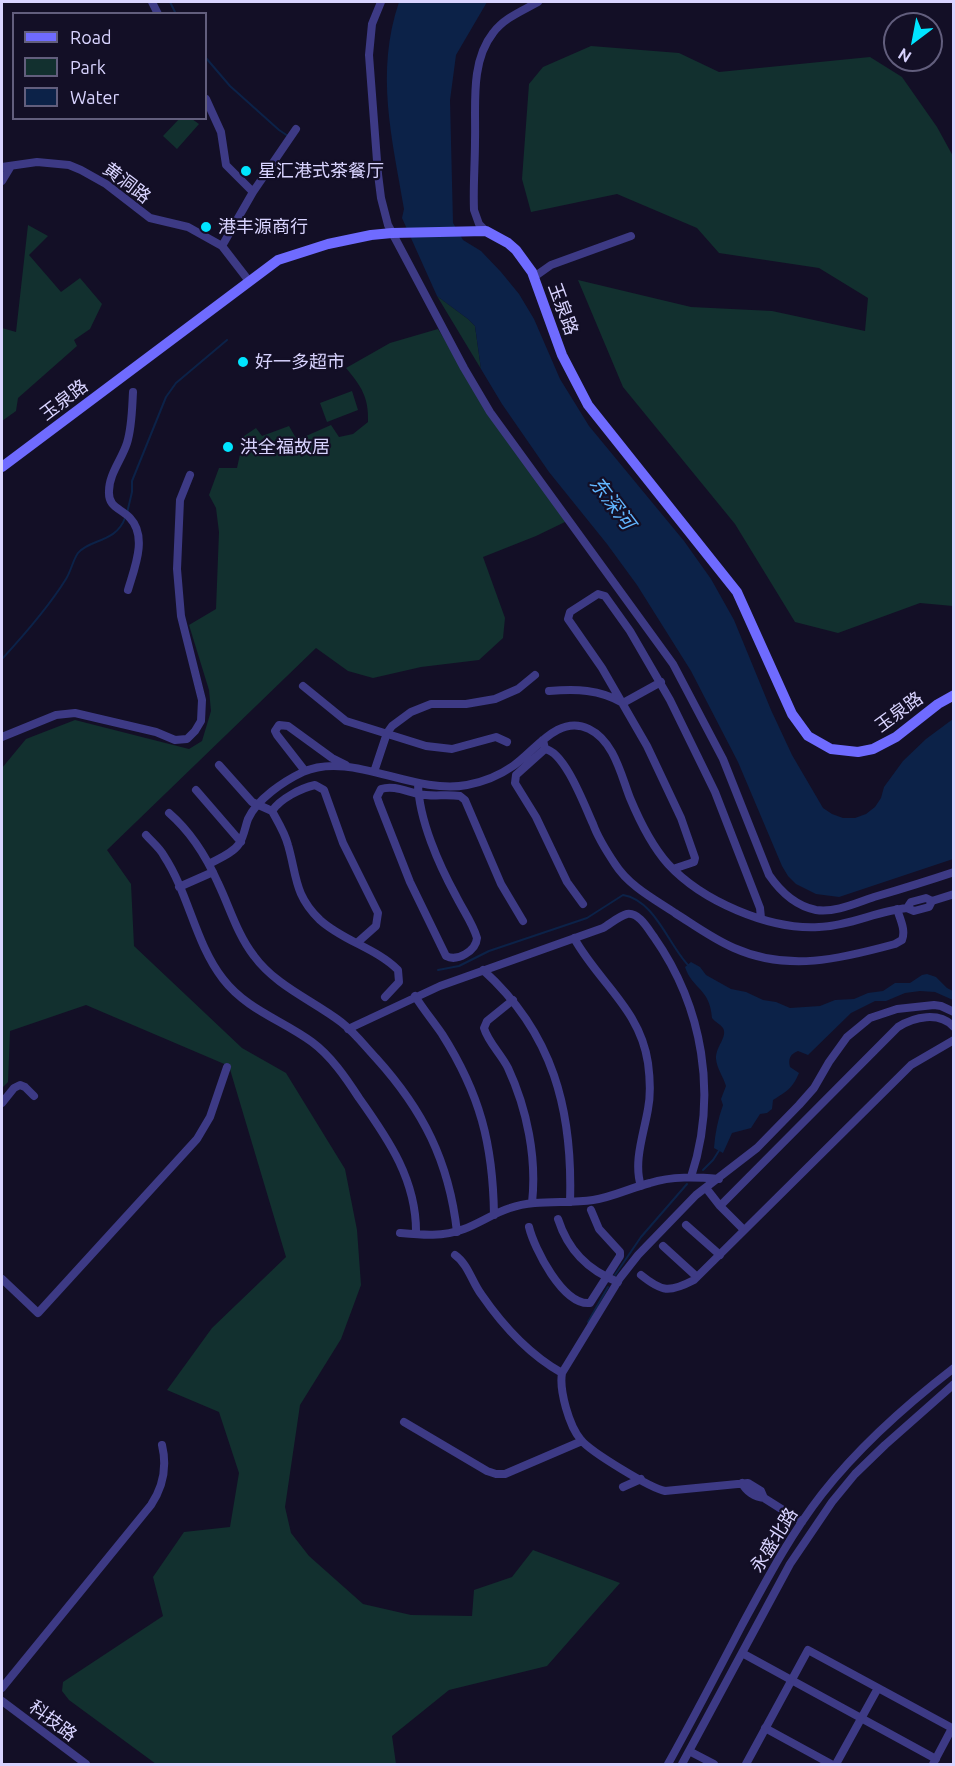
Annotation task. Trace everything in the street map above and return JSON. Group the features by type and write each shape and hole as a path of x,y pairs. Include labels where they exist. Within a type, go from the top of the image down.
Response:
{"street":[{"path":"381,2 370,33 370,80 381,198 392,233 490,412 673,664 723,759 764,864 776,885 794,901 823,911 954,872"},
{"path":"486,231 479,224 474,210 479,64 487,43 499,26 508,18 538,2"},
{"path":"207,101 221,132 226,165 253,192"},
{"path":"222,246 253,192 296,129"},
{"name":"黄洞路","path":"2,167 37,162 69,165 81,170 106,184 150,218 188,227 222,246 249,281"},
{"path":"2,181 11,166"},
{"name":"玉泉路","path":"2,467 278,260 328,244 392,233 486,231 516,250 534,277 562,355 588,405 737,592 792,714 808,736 818,744 831,749 858,752 873,749 896,737 954,694"},
{"path":"534,277 551,266 631,236"},
{"path":"128,590 138,548 137,529 129,517 113,506 110,500 109,485 127,443 134,392"},
{"path":"2,737 56,715 75,713 156,732 175,740 187,739 195,731 201,721 202,699 180,616 177,569 180,500 190,475"},
{"path":"673,869 694,862 694,853 666,785 623,703 568,619 570,612 598,594 605,596 630,631 661,682 715,792 760,908 760,918"},
{"path":"374,772 392,726 421,707 431,704 466,704 495,699 518,689 535,675"},
{"path":"623,703 661,682"},
{"path":"303,686 346,722 416,743 440,748 461,747 496,737 507,742"},
{"path":"549,691 598,692 610,695 623,703"},
{"path":"306,771 277,735 275,731 279,725 288,726 332,758 350,767"},
{"path":"179,887 211,868 235,849 241,842 248,819 258,805 281,785 306,771 326,766 350,767 418,784 453,787 484,780 512,766 557,729 576,726 591,730 602,739 613,756 642,826 653,845 673,869 716,900 778,923 817,928 907,908 911,902 926,898 932,901 954,894"},
{"path":"543,740 545,749"},
{"path":"545,749 555,754 571,776 599,836 625,877 653,899 732,948 753,956 799,963 866,952 902,940 904,934 897,909"},
{"path":"545,749 516,775 515,783 536,817 567,882 583,904"},
{"path":"219,765 252,802 272,811 285,836 296,884 320,920 358,942 398,970 399,982 385,998"},
{"path":"418,784 419,794 422,814 445,876 477,939 475,947 456,958 446,956 442,951 410,882 377,797 381,789 387,787 419,794 460,796 465,801 501,884 523,921"},
{"path":"272,811 280,802 309,786 315,785 324,790 344,843 378,913 376,926 358,942"},
{"path":"196,790 241,842"},
{"path":"169,813 189,832 211,868 238,932 255,957 273,977 348,1029 386,1069 428,1127 443,1166 457,1232"},
{"path":"146,835 165,856 207,953 231,989 253,1008 318,1047 351,1086 384,1133 400,1162 410,1187 416,1212 416,1234"},
{"path":"348,1029 414,996 603,928 626,914 632,915 646,926 679,979 696,1025 704,1076 704,1116 691,1177"},
{"path":"574,938 600,977 625,1006 636,1025 645,1049 650,1092 639,1161 638,1173 641,1186"},
{"path":"483,970 513,1000 543,1046 565,1111 570,1149 570,1202"},
{"path":"414,996 457,1059 476,1099 489,1150 494,1215"},
{"path":"513,1000 487,1021 484,1028 512,1076 524,1113 533,1168 532,1203"},
{"path":"802,1522 764,1497 758,1497 745,1489 742,1483 658,1490 582,1441 575,1431 562,1391 562,1373 618,1282 655,1236 696,1195 757,1148 806,1098 837,1050 859,1025 883,1012 906,1007 934,1005 954,1012"},
{"path":"720,1206 898,1027 908,1021 932,1017 942,1018 954,1027"},
{"path":"641,1275 655,1286 671,1290 682,1287 697,1277 911,1065 954,1040"},
{"path":"2,1280 38,1313 202,1132 216,1101 227,1067"},
{"path":"2,1103 14,1088 20,1085 34,1096"},
{"path":"400,1233 436,1235 457,1232 510,1208 532,1203 596,1199 664,1180 691,1177 719,1179"},
{"path":"706,1188 744,1230"},
{"path":"529,1227 537,1253 546,1269 562,1287 581,1302 590,1303 620,1256 620,1252 599,1228 591,1210"},
{"path":"558,1219 575,1254 584,1263 618,1282"},
{"path":"686,1225 720,1255"},
{"path":"663,1246 697,1277"},
{"path":"455,1255 464,1263 479,1291 502,1323 528,1349 562,1373"},
{"name":"永盛北路","path":"668,1764 765,1582 822,1494 855,1456 954,1368"},
{"name":"永盛北路","path":"682,1764 790,1564 832,1502 855,1474 954,1384"},
{"path":"404,1422 487,1471 496,1474 506,1474 582,1441"},
{"path":"2,1688 151,1505 158,1494 163,1476 162,1445"},
{"path":"623,1487 641,1479"},
{"path":"742,1653 792,1680 861,1718 934,1762 952,1728 808,1650 792,1680 765,1728 746,1764"},
{"path":"836,1764 878,1688"},
{"name":"科技路","path":"2,1701 86,1764"},
{"path":"765,1728 831,1764"},
{"path":"689,1751 714,1764"}],"green space":[{"path":"591,46 679,53 719,72 870,57 883,65 883,72 894,72 902,77 937,127 954,158 953,606 920,603 838,633 795,622 735,524 623,387 578,280 691,307 772,311 865,331 868,298 819,268 719,253 697,228 617,194 531,212 522,179 529,84 543,67"},
{"path":"178,120 193,120 199,124 177,149 163,136"},
{"path":"28,225 48,236 29,255 61,292 80,278 102,304 90,329 74,340 77,346 18,398 16,411 2,421 2,328 16,332"},
{"path":"437,296 475,326 481,369"},
{"path":"438,329 502,432 567,521 483,557 505,618 503,638 479,660 421,667 373,678 348,671 316,648 107,850 131,884 134,946 242,1048 286,1073 345,1169 357,1230 361,1285 341,1339 300,1405 285,1507 291,1533 309,1556 363,1604 411,1615 472,1616 474,1590 512,1577 533,1550 620,1583 547,1666 449,1690 392,1736 396,1764 156,1764 69,1700 62,1691 63,1682 163,1616 153,1577 184,1532 230,1527 239,1473 219,1412 167,1390 212,1328 286,1257 229,1066 86,1005 10,1031 8,1082 2,1088 2,768 26,739 75,720 189,749 202,741 211,711 209,690 189,625 216,609 219,532 216,508 209,495 219,468 237,468 244,436 256,428 262,436 289,426 297,440 331,425 339,437 353,434 368,422 368,413 363,392 346,368 390,343"},
{"path":"352,391 358,410 327,422 320,403"}],"water":[{"name":"东深河","path":"399,2 487,2 456,55 450,100 453,223 463,240 481,251 519,294 534,319 560,379 589,426 684,541 711,579 734,620 792,755 823,808 843,818 855,818 866,814 875,807 884,787 903,761 926,739 953,719 953,859 839,897 816,894 796,884 788,876 738,762 691,671 637,585 549,472 502,404 481,369 475,326 437,296 402,218 404,209 391,131 387,80 392,28"},
{"path":"691,962 700,967 706,975 731,989 790,1008 820,1006 835,1000 854,999 868,993 883,991 895,983 910,983 927,974 936,977 953,991 953,1000 935,992 920,991 905,993 886,1001 875,1001 851,1013 808,1055 798,1051 791,1055 790,1067 799,1073 794,1083 786,1092 773,1100 772,1109 760,1114 751,1128 732,1133 723,1153 714,1148 723,1105 721,1099 726,1086 716,1059 724,1031 712,1018 708,1000 688,974 685,967"}],"waterway":[{"path":"170,2 175,12"},
{"path":"207,59 230,86 288,136"},
{"path":"127,513 132,481 166,397 176,383 227,340"},
{"path":"2,659 52,600 68,576 78,553 115,532 125,518"},
{"path":"438,970 459,966 489,951 587,918 623,895 644,905 653,914 689,966"},
{"path":"703,1170 720,1149"},
{"path":"615,1275 641,1237 687,1184"},
{"path":"588,1322 608,1287"}],"place":[{"name":"星汇港式茶餐厅","path":"246,171"},
{"name":"港丰源商行","path":"206,227"},
{"name":"好一多超市","path":"243,362"},
{"name":"洪全福故居","path":"228,447"}]}
